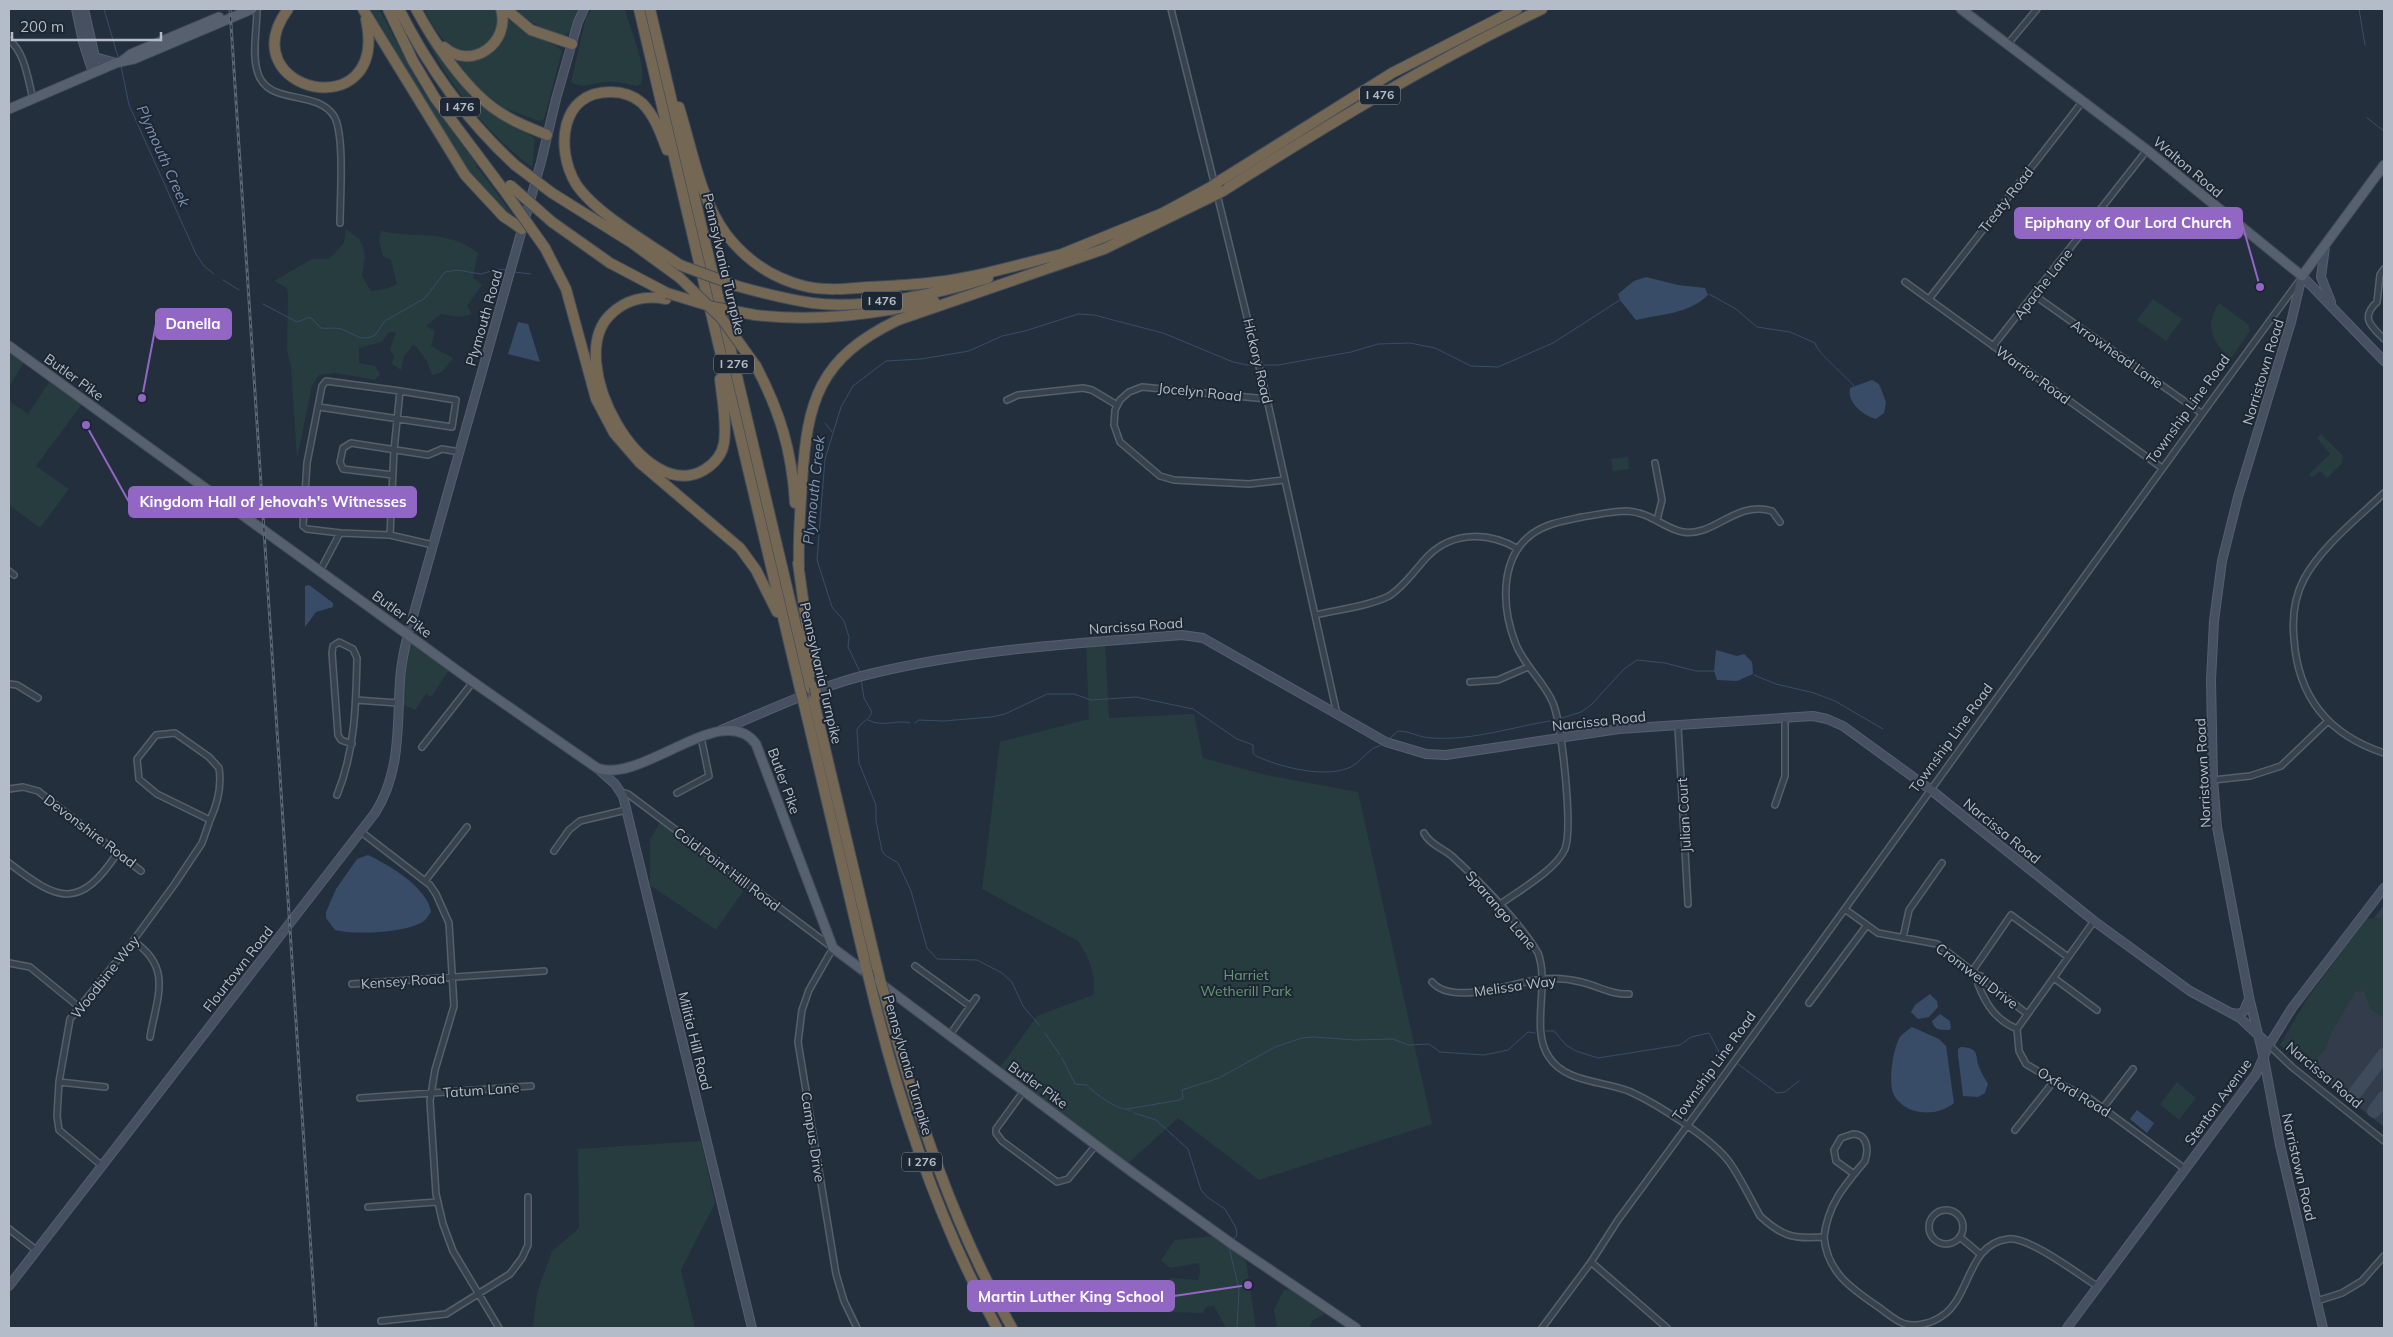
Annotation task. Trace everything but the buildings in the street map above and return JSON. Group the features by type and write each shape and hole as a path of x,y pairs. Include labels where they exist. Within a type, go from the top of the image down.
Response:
{"highway":[{"path":"288,9 278,28 277,56 292,78 304,85 320,88 337,86 349,80 364,62 369,37 362,9"},
{"path":"362,9 460,168 502,216 522,229"},
{"name":"I 476","path":"388,9 426,84 463,136 508,189"},
{"name":"I 476","path":"399,9 428,62 453,98 483,134 515,165 552,193 632,243 680,265 737,286 813,303 877,302 975,282 1062,254 1212,191"},
{"path":"416,9 431,34 482,99 503,115 548,135"},
{"path":"431,34 446,50 454,54 468,56 483,53 494,44 500,35 504,22 502,9"},
{"path":"506,9 531,30 572,44"},
{"name":"Pennsylvania Turnpike","path":"639,9 785,628 810,694 824,743 880,980 906,1074 926,1133 967,1240 1012,1328"},
{"name":"Pennsylvania Turnpike","path":"650,9 810,694 867,971 886,1051 921,1158 972,1284 997,1328"},
{"name":"I 476","path":"1222,186 1392,73 1517,9"},
{"name":"I 476","path":"667,296 714,311 811,319 897,309 979,291 1027,277 1104,249 1222,186 1469,44 1542,9"},
{"path":"657,38 670,71 700,178 717,220 735,245 771,274 805,286 827,288 903,286 986,273 1062,254"},
{"path":"680,181 654,119 639,100 620,93 602,92 582,101 571,114 566,126 564,147 570,170 577,184 604,212 680,265"},
{"path":"508,189 610,263 667,296"},
{"path":"508,189 545,248 566,289 596,398 614,433 640,463 740,548 756,570 785,628"},
{"path":"632,243 680,278 722,319 756,366 771,398 789,450 810,694"},
{"path":"799,567 800,508 806,429 814,402 828,377 845,354 872,333 898,320 979,291"},
{"path":"667,296 641,298 619,308 607,318 602,327 595,354 599,382 619,427 641,454 663,471 678,476 695,474 713,463 721,451 725,424 716,338"}],"main road":[{"path":"76,9 81,36 93,73"},
{"path":"84,9 94,57 93,73"},
{"path":"9,108 238,9"},
{"path":"94,57 119,62 134,59 252,9"},
{"name":"Plymouth Road","path":"408,634 572,44 584,9"},
{"name":"Walton Road","path":"1961,9 2147,150 2302,276 2384,361"},
{"name":"Township Line Road","path":"2302,276 2384,165"},
{"path":"2325,246 2320,269 2321,277 2336,311"},
{"name":"Norristown Road","path":"2302,276 2291,322 2238,497 2222,561 2214,621 2212,680 2213,780 2217,827 2249,997 2264,1059 2280,1145 2323,1328"},
{"name":"Butler Pike","path":"9,346 472,682 597,768 612,771 629,768 716,732 739,731 747,734 756,744 833,948 1023,1092 1232,1244 1356,1328"},
{"name":"Flourtown Road","path":"9,1286 380,805 396,758 400,670 408,634"},
{"name":"Narcissa Road","path":"716,732 861,676 1000,650 1189,635 1203,638 1386,742 1436,755 1619,729 1813,716 1827,719 1843,726 1931,790 2094,921 2190,991 2231,1013 2270,1045"},
{"name":"Militia Hill Road","path":"597,768 612,780 621,792 626,810 752,1328"},
{"name":"Stenton Avenue","path":"2067,1328 2256,1074 2270,1045 2292,1008 2384,888"},
{"path":"2231,1013 2239,1014 2244,1011 2248,1005 2249,997"}],"street":[{"path":"257,9 256,70 262,83 274,92 310,99 326,106 335,119 339,136 340,223"},
{"name":"Hickory Road","path":"1171,9 1267,399 1338,715"},
{"path":"2008,45 2037,9"},
{"path":"9,40 14,44 23,63 33,99"},
{"name":"Treaty Road","path":"1929,299 2083,100"},
{"name":"Apache Lane","path":"1993,346 2147,150"},
{"path":"2384,269 2380,275 2377,302 2368,314 2371,324 2384,339"},
{"name":"Township Line Road","path":"1542,1328 1591,1262 1618,1220 1846,910 2162,468 2302,276"},
{"name":"Warrior Road","path":"1904,282 2162,468"},
{"name":"Arrowhead Lane","path":"2034,295 2201,414"},
{"path":"319,408 452,427 456,400 326,381 322,386 307,464 303,526 307,529 340,533 390,535 433,545"},
{"name":"Jocelyn Road","path":"1117,405 1129,392 1148,386 1267,399"},
{"path":"1007,400 1018,395 1083,388 1092,390 1117,405 1114,425 1120,442 1160,476 1174,480 1249,484 1284,480"},
{"path":"390,535 394,450 400,391"},
{"path":"393,475 343,470 340,462 343,448 351,443 428,455 442,449 460,452"},
{"path":"1655,463 1662,500 1657,520"},
{"path":"2384,493 2319,557 2303,580 2294,608 2292,623 2295,652 2301,678 2313,702 2328,721 2351,739 2384,754"},
{"path":"306,499 392,504"},
{"path":"1500,905 1554,863 1565,848 1569,827 1560,737 1553,703 1528,667 1514,640 1505,588 1510,565 1518,549 1533,533 1560,522 1622,511 1640,513 1677,531 1693,532 1738,512 1753,508 1772,511 1780,522"},
{"path":"320,571 340,533"},
{"path":"1315,615 1389,596 1403,584 1430,554 1458,538 1487,537 1518,549"},
{"path":"9,571 14,575"},
{"path":"337,796 346,773 352,744 356,700 357,654 353,649 339,642 332,649 338,735 341,740 352,744"},
{"path":"1470,682 1498,680 1528,667"},
{"path":"422,747 472,682"},
{"path":"9,684 17,685 38,698"},
{"path":"356,700 398,703"},
{"path":"1775,805 1785,776 1785,719"},
{"path":"2213,780 2250,776 2281,766 2328,721"},
{"name":"Julian Court","path":"1678,726 1688,904"},
{"name":"Woodbine Way","path":"101,1165 59,1130 56,1116 59,1082 70,1019 133,941 202,843 217,806 220,791 219,768 209,757 175,734 156,735 137,759 139,779 157,794 210,820"},
{"path":"677,793 709,776 701,737"},
{"name":"Devonshire Road","path":"9,789 23,787 38,791 142,870"},
{"name":"Cold Point Hill Road","path":"621,792 628,794 833,948"},
{"path":"554,851 570,830 580,821 626,810"},
{"path":"425,881 467,826"},
{"path":"360,831 425,881 436,894 449,923 454,1006 436,1064 431,1093 432,1157 437,1202 453,1251 498,1328"},
{"name":"Sparango Lane","path":"1424,833 1428,840 1453,858 1500,905 1538,953 1542,962 1543,979 1542,1041 1546,1053 1554,1064 1569,1074 1633,1093 1687,1126 1723,1155 1760,1216 1778,1231 1800,1239 1824,1237"},
{"path":"9,863 42,888 58,894 78,894 95,882 118,852"},
{"path":"1902,938 1909,910 1942,863"},
{"name":"Cromwell Drive","path":"1846,910 1878,933 1930,941 1937,944 1981,976 2026,1013"},
{"path":"1973,970 2011,916 2068,957"},
{"path":"1981,976 1978,984 1987,1005 2004,1023 2017,1029 2026,1013 2054,978 2094,921"},
{"path":"1809,1003 1867,925"},
{"path":"133,941 146,949 155,960 160,978 150,1037"},
{"name":"Campus Drive","path":"833,948 809,990 802,1010 799,1054 836,1274 844,1301 857,1328"},
{"path":"9,963 30,967 79,1007"},
{"path":"915,966 970,1006"},
{"name":"Kensey Road","path":"352,984 544,971"},
{"path":"2054,978 2097,1010"},
{"name":"Melissa Way","path":"1432,982 1442,990 1461,992 1483,991 1543,979 1574,980 1615,993 1629,994"},
{"path":"948,1036 976,998"},
{"name":"Oxford Road","path":"2017,1029 2017,1045 2026,1064 2054,1081 2089,1098 2185,1169"},
{"name":"Narcissa Road","path":"2270,1045 2292,1067 2384,1141"},
{"path":"2103,1108 2133,1069"},
{"path":"2015,1130 2054,1081"},
{"path":"59,1082 105,1087"},
{"name":"Tatum Lane","path":"360,1098 531,1086"},
{"path":"1023,1092 996,1129 996,1133 1002,1141 1057,1182 1068,1179 1096,1145"},
{"path":"1854,1174 1836,1160 1834,1150 1841,1138 1858,1134 1863,1138 1867,1149 1865,1160 1831,1207 1827,1216 1824,1237 1830,1262 1844,1283 1898,1321 1911,1325 1933,1322 1954,1306 1980,1254 1988,1247 2002,1240 2021,1240 2097,1286"},
{"path":"381,1321 442,1315 504,1278 522,1258 528,1240 528,1197"},
{"path":"368,1207 437,1202"},
{"path":"1945,1209 1957,1213 1963,1226 1960,1237 1948,1244 1936,1241 1928,1230 1931,1218 1939,1210 1945,1209"},
{"path":"9,1229 36,1250"},
{"path":"1960,1237 1980,1254"},
{"path":"2317,1301 2342,1293 2362,1281 2384,1256"},
{"path":"1591,1262 1667,1328"}],"shaded area":[{"path":"2384,905 2384,1127 2280,1045"}],"green space":[{"path":"371,9 379,9 423,91 477,165 475,167 479,169 513,215 506,213 462,163"},
{"path":"424,9 496,9 498,19 492,37 486,44 479,49 470,51 460,50 451,46 443,39"},
{"path":"513,9 578,9 569,33 562,36 544,30"},
{"path":"592,9 625,9 640,58 642,68 641,84 636,86 602,82 584,86 571,82 586,18"},
{"path":"416,19 460,80 535,139 532,167 496,136 465,100 438,61"},
{"path":"507,19 562,51 544,119 539,121 496,105 475,85 456,60 481,57"},
{"path":"346,229 359,239 363,246 365,257 362,276 371,291 386,289 397,284 391,260 383,256 379,241 381,231 443,237 466,245 478,253 473,277 482,285 467,306 472,314 460,317 441,314 426,326 435,331 431,346 453,358 442,372 432,375 427,361 414,344 404,356 401,370 392,364 394,356 390,350 396,332 389,332 382,342 359,348 359,363 375,366 380,374 375,380 336,373 319,375 312,386 297,459 291,366 287,351 288,295 287,288 274,281 312,259 329,259 344,243"},
{"path":"2153,299 2182,319 2166,341 2137,320"},
{"path":"2219,303 2249,325 2250,331 2231,358 2219,346 2212,333 2212,319"},
{"path":"9,351 24,362 9,387"},
{"path":"49,382 82,404 36,466 69,489 40,528 9,505 9,401 28,414"},
{"path":"2321,434 2343,456 2342,463 2327,478 2320,471 2312,478 2309,474 2330,454 2317,438"},
{"path":"1628,457 1629,469 1613,471 1611,459"},
{"path":"408,634 452,666 431,697 426,694 415,710 399,703"},
{"name":"Harriet Wetherill Park","path":"1105,641 1109,718 1194,714 1203,758 1266,775 1358,792 1432,1124 1259,1180 1178,1118 1125,1166 997,1072 1037,1016 1093,995 1094,987 1091,966 1078,941 982,889 1000,742 1089,719 1086,642"},
{"path":"661,820 748,884 716,930 650,885 650,840"},
{"path":"2384,917 2384,1017 2370,1009 2364,991 2355,992 2330,1035 2326,1048 2310,1068 2280,1045 2307,999 2366,919"},
{"path":"2177,1082 2196,1098 2179,1120 2160,1104"},
{"path":"701,1141 715,1203 681,1270 695,1328 533,1328 537,1293 552,1251 579,1228 578,1149"},
{"path":"1214,1236 1241,1255 1246,1261 1256,1328 1226,1328 1214,1306 1206,1307 1203,1313 1164,1312 1161,1307 1159,1293 1168,1281 1172,1278 1198,1280 1200,1273 1199,1263 1170,1268 1161,1260 1175,1240"},
{"path":"1284,1290 1291,1290 1325,1314 1312,1321 1310,1328 1274,1328 1277,1326 1274,1310"}],"water":[{"path":"1646,277 1678,285 1705,288 1708,295 1683,310 1636,320 1620,300 1618,294 1634,281"},
{"path":"518,322 528,324 540,362 508,354"},
{"path":"1872,380 1879,384 1886,402 1884,413 1876,419 1866,415 1857,408 1851,399 1850,393 1850,388"},
{"path":"309,585 333,603 333,607 316,612 305,627 305,586"},
{"path":"1716,650 1737,656 1744,654 1752,662 1753,674 1737,681 1717,680 1714,671"},
{"path":"368,855 406,878 423,894 431,912 425,920 406,928 381,932 344,932 335,930 326,918 326,912 336,889 357,859"},
{"path":"1930,994 1937,1001 1938,1007 1929,1017 1918,1019 1911,1012 1915,1005"},
{"path":"1940,1014 1950,1021 1951,1028 1949,1030 1938,1029 1934,1026 1932,1021"},
{"path":"1912,1027 1939,1039 1946,1046 1954,1103 1947,1108 1931,1112 1915,1111 1907,1108 1895,1097 1891,1085 1891,1076 1895,1049 1900,1037"},
{"path":"1961,1047 1972,1049 1976,1053 1978,1064 1988,1084 1985,1093 1978,1097 1963,1096 1958,1055 1958,1049"},
{"path":"2137,1110 2154,1123 2147,1133 2130,1119"}],"waterway":[{"name":"Plymouth Creek","path":"104,9 118,57"},
{"path":"2359,9 2365,45"},
{"name":"Plymouth Creek","path":"121,66 129,105 196,254 204,266 214,274"},
{"path":"2367,118 2384,131"},
{"name":"Plymouth Creek","path":"263,304 297,322 310,317 321,328 339,328 366,338 375,335 385,321 425,298 445,272 457,270 481,274 498,269 508,270"},
{"name":"Plymouth Creek","path":"514,272 531,274"},
{"name":"Plymouth Creek","path":"223,280 239,290"},
{"path":"1709,294 1736,309 1757,327 1790,332 1815,343 1826,359 1854,386"},
{"path":"1262,365 1278,365 1351,352 1378,344 1410,343 1435,348 1471,366 1498,367 1553,343 1620,300"},
{"path":"860,672 848,647 849,637 844,621 832,607 817,560 825,459 841,407 853,386 886,361 921,359 969,351 1002,336 1025,331 1078,314 1094,315 1163,333 1233,362 1255,365"},
{"name":"Plymouth Creek","path":"825,423 832,432"},
{"path":"1559,719 1581,712 1591,705 1624,669 1637,660 1665,663 1696,671 1714,671"},
{"path":"1754,675 1776,684 1814,693 1835,701 1883,729"},
{"name":"Plymouth Creek","path":"861,679 864,698 872,712 857,730 859,763 876,805 876,821 882,851 898,863 911,891 927,948 937,959 977,960 1002,973 1012,982 1023,1006 1040,1026"},
{"path":"915,723 919,720 943,721 991,717 1005,714 1047,694 1074,694 1091,700 1136,697 1193,709 1237,739 1253,745 1253,753 1256,756 1277,764 1303,770 1329,772 1351,767 1372,749 1381,745"},
{"path":"868,720 879,723 910,723"},
{"path":"1389,739 1398,731 1428,738 1463,737 1556,720"},
{"path":"1546,1031 1554,1031 1566,1045 1576,1051 1598,1058 1680,1045 1691,1037 1709,1033 1719,1052 1727,1059"},
{"path":"1127,1109 1180,1100 1183,1098 1182,1090 1219,1078 1275,1047 1302,1038 1393,1039 1408,1045 1429,1044 1440,1052 1484,1055 1508,1050 1528,1032 1535,1033"},
{"name":"Plymouth Creek","path":"1045,1033 1060,1055"},
{"name":"Plymouth Creek","path":"1062,1058 1075,1084 1087,1085 1109,1103 1131,1111"},
{"path":"1738,1064 1777,1093 1785,1092 1799,1081"},
{"name":"Plymouth Creek","path":"1134,1113 1156,1120 1188,1149 1201,1190 1207,1197 1225,1209 1236,1228 1237,1235 1234,1239"},
{"name":"Plymouth Creek","path":"1229,1247 1239,1289 1237,1328"}],"taxiway":[{"path":"2355,1093 2384,1055"},
{"path":"2374,1111 2384,1098"}],"railway":[{"path":"230,9 316,1328"}],"place":[{"name":"Epiphany of Our Lord Church","path":"2260,287"},
{"name":"Danella","path":"142,398"},
{"name":"Kingdom Hall of Jehovah's Witnesses","path":"86,425"},
{"name":"Martin Luther King School","path":"1248,1285"}]}
